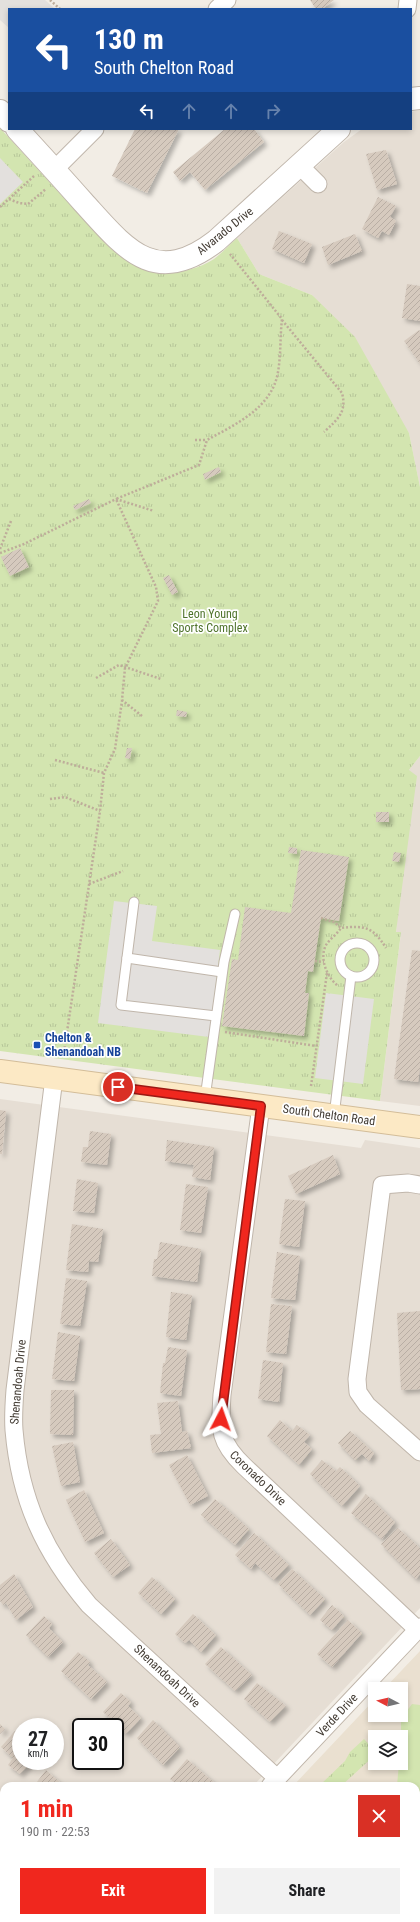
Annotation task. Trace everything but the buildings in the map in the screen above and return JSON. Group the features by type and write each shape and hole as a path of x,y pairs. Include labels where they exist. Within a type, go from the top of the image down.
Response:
{"main road":[{"name":"South Chelton Road","path":"0,1071 420,1127"}],"street":[{"path":"218,8 227,0"},
{"path":"0,111 8,120"},
{"name":"Alvarado Drive","path":"18,130 47,176 124,247 136,254 160,262 173,262 195,256 216,241 338,130"},
{"path":"47,176 94,130"},
{"path":"300,166 318,184"},
{"name":"Shenandoah Drive","path":"54,1078 15,1390 15,1437 20,1475 31,1510 46,1544 66,1577 89,1604 273,1782"},
{"name":"Coronado Drive","path":"261,1106 222,1395 221,1419 223,1438 229,1452 419,1628"},
{"path":"420,1185 408,1183 382,1185 357,1379 358,1392 367,1405 420,1452"},
{"name":"Verde Drive","path":"273,1782 419,1628"}],"lane":[{"path":"134,902 121,1005 216,1016"},
{"path":"205,1098 222,972 235,914"},
{"path":"127,958 222,972"},
{"path":"334,1116 351,976"}],"path":[{"path":"50,0 59,8"},
{"path":"0,208 9,200 47,176"},
{"path":"9,200 28,204 47,176"},
{"path":"216,241 228,252 342,393 345,404 339,418 324,432"},
{"path":"195,440 207,440 242,421 258,409 272,392 278,373 282,319"},
{"path":"0,553 24,544 116,499 200,465 207,440"},
{"path":"116,499 154,511"},
{"path":"64,1052 100,811 104,772 115,749 125,668 158,601 156,587 116,499"},
{"path":"0,549 11,521"},
{"path":"96,678 119,665 161,679"},
{"path":"122,700 142,716"},
{"path":"55,760 104,772"},
{"path":"50,799 65,797 100,811"},
{"path":"89,884 123,871"},
{"path":"321,918 334,922 341,928 364,927 374,932 386,948"},
{"path":"341,928 326,946 324,962 327,972 341,988 349,989"},
{"path":"315,961 324,962"},
{"path":"311,1086 327,972"},
{"path":"223,1039 224,1032 316,1046"}],"shaded area":[{"path":"0,0 45,0 54,8 8,8 8,27 0,20"},
{"path":"420,110 420,487 409,433 312,295 259,274 237,238 344,142 361,130 412,130 412,112"},
{"path":"0,158 23,182 0,204"},
{"path":"420,756 420,1106 380,1101 401,933 396,933 409,770"},
{"path":"114,901 157,906 152,941 220,950 209,1037 98,1023"},
{"path":"326,993 374,999 363,1084 315,1078"},
{"path":"0,1099 361,1148 365,1140 420,1148 420,1608 257,1782 0,1782"},
{"path":"420,1651 420,1782 297,1782 368,1706 368,1722 408,1722 408,1682 391,1682"}],"green space":[{"name":"Leon Young Sports Complex","path":"0,128 106,244 131,262 144,268 157,271 185,271 214,259 237,238 259,274 312,295 355,337 409,433 420,487 420,756 409,770 417,776 396,932 401,932 380,1101 0,1051"},
{"path":"412,1704 420,1705 420,1782 397,1782 398,1770 408,1770 408,1730 401,1730 401,1722 408,1722 408,1709"},
{"path":"364,1739 368,1743 368,1761 345,1782 323,1782 345,1761 350,1752"}],"place":[{"name":"Chelton & Shenandoah NB","path":"37,1045"}],"route":[{"path":"118,1087 261,1106 222,1395 221,1419"}]}
